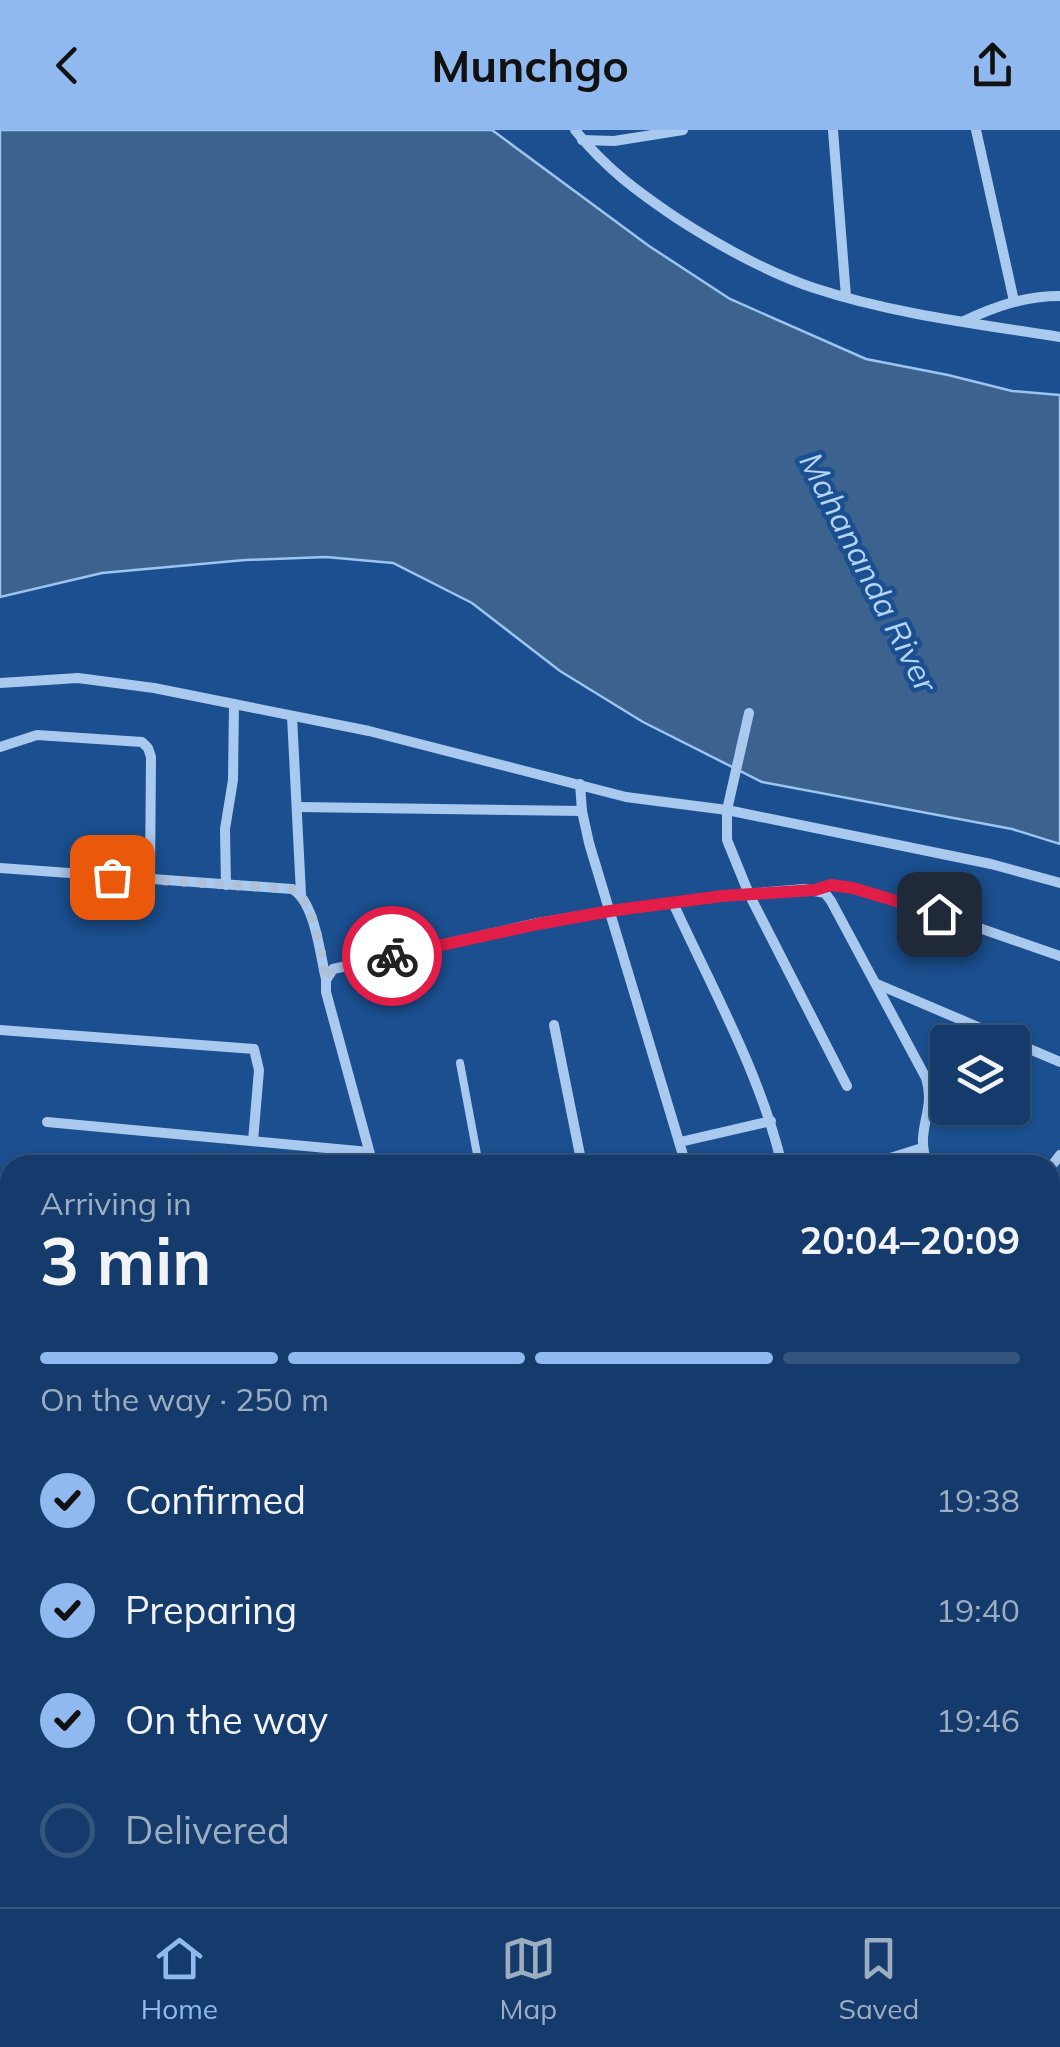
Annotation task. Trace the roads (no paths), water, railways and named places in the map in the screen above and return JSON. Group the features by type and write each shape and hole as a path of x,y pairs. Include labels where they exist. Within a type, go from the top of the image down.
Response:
{"street":[{"path":"578,135 614,141 683,130"},
{"path":"833,130 846,297"},
{"path":"976,130 1014,301"},
{"path":"578,135 614,173 698,231 754,263 811,287 964,322 1060,337"},
{"path":"964,322 998,305 1060,296"},
{"path":"0,683 78,678 154,688 369,731 637,800 726,810 991,864 1060,883"},
{"path":"226,884 225,829 233,780 234,704"},
{"path":"749,713 726,810 727,840 749,894 847,1086"},
{"path":"292,716 302,894 310,912 326,992 370,1155"},
{"path":"0,747 37,735 142,742 151,758 150,880"},
{"path":"580,784 589,843 683,1155"},
{"path":"298,807 582,811"},
{"path":"0,868 292,889 302,894"},
{"path":"326,980 333,969 346,965 538,924 610,911 815,890 831,885 939,914 1060,956"},
{"path":"815,890 832,901 926,1078 930,1104 922,1132 924,1155"},
{"path":"673,903 758,1088 779,1155"},
{"path":"876,983 1058,1058"},
{"path":"554,1025 580,1155"},
{"path":"0,1030 254,1050 259,1070 253,1141"},
{"path":"680,1142 770,1121"},
{"path":"47,1122 369,1152"},
{"path":"900,1155 922,1148"}],"lane":[{"path":"460,1063 477,1155"}],"water":[{"name":"Mahananda River","path":"0,130 492,130 649,246 730,299 866,359 1012,391 1060,395 1060,844 1012,829 762,782 643,722 560,671 472,603 393,563 326,557 245,560 102,573 0,597"}]}
